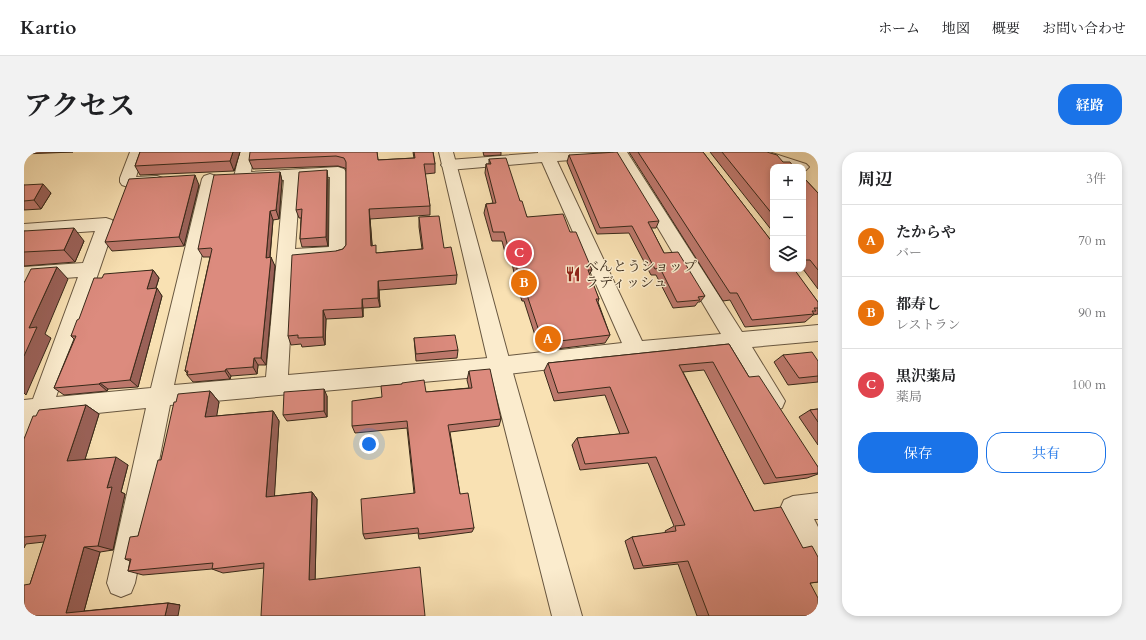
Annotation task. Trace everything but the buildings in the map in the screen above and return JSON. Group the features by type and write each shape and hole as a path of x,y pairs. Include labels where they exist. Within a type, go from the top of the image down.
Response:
{"street":[{"path":"137,152 128,182 170,181"},
{"path":"121,583 160,397 220,179 247,152"},
{"path":"567,616 500,366 448,159 616,152"},
{"path":"620,152 785,418"},
{"path":"754,152 784,164"},
{"path":"546,154 636,350"},
{"path":"220,179 338,172 338,253 286,256"},
{"path":"276,385 292,174"},
{"path":"24,230 106,224 90,269 33,409 24,455"},
{"path":"24,274 90,269"},
{"path":"33,409 276,385 500,366 636,350 818,333"},
{"path":"818,506 793,509 818,553"}],"place":[{"name":"黒沢薬局","path":"519,253"},
{"name":"べんとうショップ ラディッシュ","path":"573,274"},
{"name":"都寿し","path":"524,283"},
{"name":"たからや","path":"548,339"}]}
